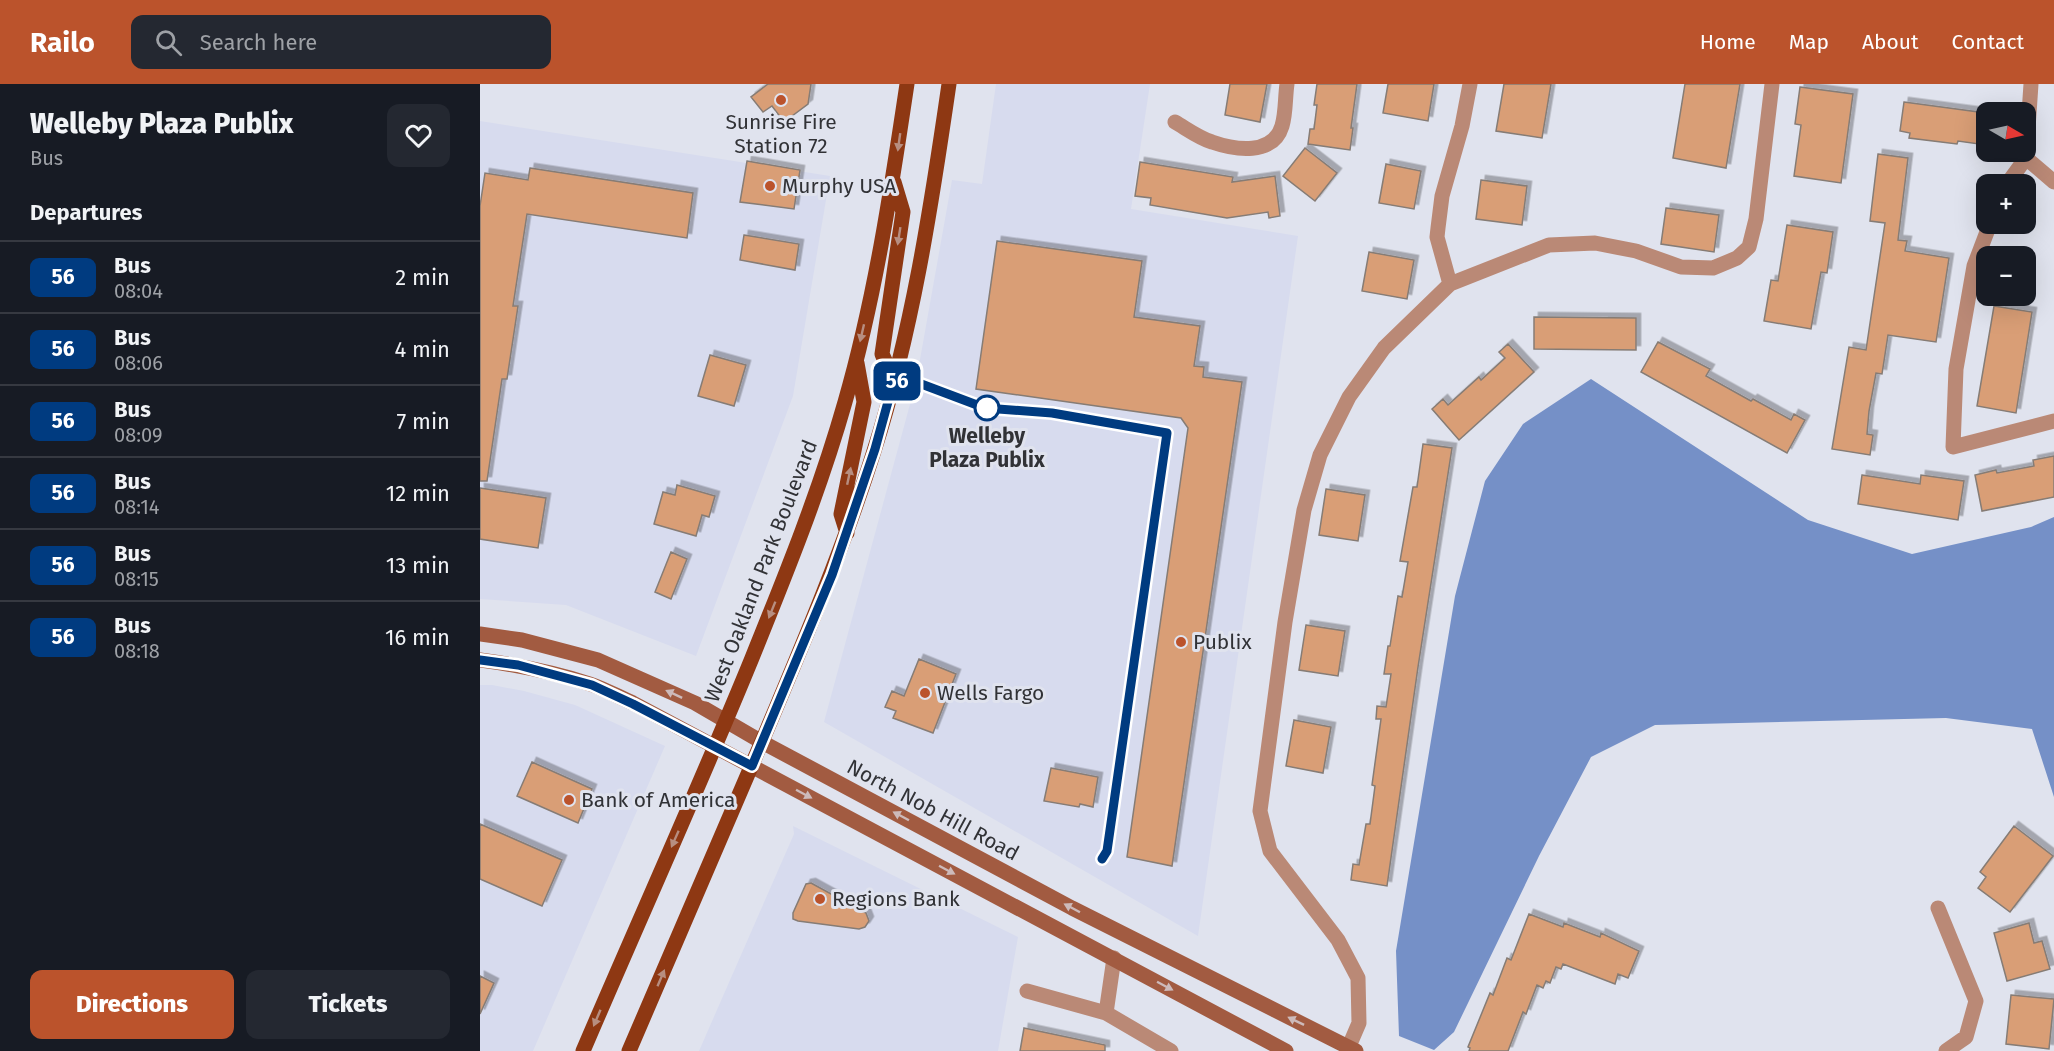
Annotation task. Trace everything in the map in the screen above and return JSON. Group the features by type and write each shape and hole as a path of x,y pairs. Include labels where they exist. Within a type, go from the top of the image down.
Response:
{"main road":[{"name":"West Oakland Park Boulevard","path":"583,1051 726,721 802,533 845,402 856,359 893,179 907,84"},
{"path":"629,1051 812,626 875,449 894,380 922,257 949,84"},
{"path":"893,179 903,212 882,354 894,380"},
{"path":"847,533 841,514 864,402 856,359"},
{"name":"North Nob Hill Road","path":"480,634 522,640 598,660 698,705 762,742 1072,908 1350,1050"},
{"path":"480,660 518,665 592,685 633,704 1286,1051"}],"street":[{"path":"1175,122 1211,142 1253,149 1265,146 1278,135 1282,126 1287,84"},
{"path":"1450,284 1437,237 1442,196 1462,126 1470,84"},
{"path":"1350,1050 1359,1023 1358,978 1338,940 1270,851 1260,811 1277,681 1304,510 1320,455 1349,397 1384,348 1450,284 1549,244 1595,243 1636,251 1681,267 1713,268 1737,258 1749,247 1756,219 1772,84"},
{"path":"2030,102 2031,84"},
{"path":"2031,162 2054,182"},
{"path":"1986,234 1974,266 1956,369 1953,447 2054,421"},
{"path":"1938,908 1976,1001 1966,1037 1946,1051"},
{"path":"1106,1013 1114,958"},
{"path":"1027,991 1106,1013 1171,1051"}],"shaded area":[{"path":"996,84 1150,84 1131,209 1298,236 1198,936 824,722 916,382 952,180 982,184"},
{"path":"480,121 830,176 793,396 696,656 566,605 480,599"},
{"path":"480,685 524,691 575,705 665,746 533,1051 480,1051"},
{"path":"793,826 1018,937 998,1051 699,1051 794,834"}],"water":[{"path":"1591,379 1808,520 1912,554 2031,527 2054,517 2054,797 2032,729 1946,718 1655,725 1591,757 1539,856 1454,1032 1434,1050 1399,1036 1396,951 1455,596 1485,481 1523,424"}],"building":[{"name":"Sunrise Fire Station 72","path":"768,84 811,84 808,104 784,122 772,106 763,112 751,97"},
{"path":"1230,84 1267,84 1260,122 1225,115"},
{"path":"1317,84 1357,84 1350,150 1308,144 1310,129 1314,129"},
{"path":"1388,84 1434,84 1428,121 1383,113"},
{"path":"1504,84 1551,84 1542,138 1496,131"},
{"path":"1685,84 1740,84 1726,168 1673,158"},
{"path":"1800,87 1853,94 1841,183 1794,176 1801,125 1795,124"},
{"path":"1904,102 1976,112 1976,144 1958,141 1957,144 1909,138 1910,133 1900,131"},
{"path":"1305,148 1337,173 1315,201 1283,176"},
{"path":"1878,154 1908,158 1898,240 1907,241 1905,251 1949,258 1936,342 1888,335 1882,374 1876,373 1869,411 1867,434 1873,435 1870,455 1832,449 1849,347 1866,350 1885,223 1870,221"},
{"name":"Murphy USA","path":"747,161 800,170 794,209 740,202"},
{"path":"1140,162 1233,177 1232,182 1275,176 1280,216 1269,218 1268,212 1227,218 1150,205 1151,198 1135,196"},
{"path":"1386,164 1421,171 1414,209 1379,203"},
{"path":"530,168 693,193 687,238 527,214 513,306 518,306 507,379 502,379 487,481 480,481 480,206 485,173 528,180"},
{"path":"1481,180 1527,186 1522,225 1476,219"},
{"path":"1666,208 1719,215 1714,252 1661,244"},
{"path":"1787,225 1833,232 1827,273 1821,272 1811,329 1764,321 1771,280 1778,281"},
{"path":"744,235 799,244 795,270 740,260"},
{"name":"Publix","path":"997,241 1142,261 1134,317 1200,326 1194,366 1204,367 1203,377 1242,382 1172,866 1127,857 1188,428 1181,418 976,389"},
{"path":"1369,252 1414,260 1407,299 1362,291"},
{"path":"1994,306 2032,312 2016,413 1977,406"},
{"path":"1534,317 1636,318 1636,350 1534,349"},
{"path":"1658,342 1710,369 1706,376 1751,401 1753,399 1791,420 1794,414 1805,420 1787,453 1641,372"},
{"path":"1508,344 1534,372 1459,440 1432,409 1443,399 1448,405 1479,377 1481,380 1505,358 1499,352"},
{"path":"710,355 746,365 734,406 698,396"},
{"path":"1423,444 1452,448 1387,886 1351,880 1353,864 1359,865 1366,824 1370,824 1375,786 1372,785 1381,719 1376,719 1377,706 1386,707 1391,674 1384,674 1398,596 1402,597 1408,562 1400,561 1413,487 1417,487"},
{"path":"2054,456 2054,497 1982,511 1975,475 2034,466 2033,460"},
{"path":"1862,475 1920,484 1921,475 1964,481 1958,520 1858,504"},
{"path":"677,485 715,496 709,517 702,515 696,536 654,524 663,492 675,495"},
{"path":"480,488 546,498 538,548 480,539"},
{"path":"1326,489 1365,495 1358,541 1319,535"},
{"path":"671,552 687,559 671,599 655,592"},
{"path":"1306,625 1345,631 1338,676 1299,670"},
{"path":"919,659 956,674 933,733 893,718 896,711 885,707 892,691 904,696"},
{"path":"1294,720 1331,727 1323,773 1286,766"},
{"path":"532,762 592,789 578,823 517,796"},
{"path":"1051,768 1098,777 1093,807 1044,801"},
{"path":"480,824 562,860 542,906 480,879"},
{"path":"2014,826 2053,856 2010,912 1978,888 1986,877 1980,872"},
{"name":"Regions Bank","path":"811,883 866,913 869,921 865,927 859,929 793,919 793,913 806,884"},
{"path":"1529,914 1563,927 1564,923 1600,937 1601,933 1639,951 1628,978 1618,974 1615,984 1563,964 1561,969 1556,967 1550,983 1546,981 1543,988 1537,985 1526,1014 1523,1012 1508,1051 1469,1051 1468,1047 1490,993 1493,995 1507,958 1511,960"},
{"path":"2029,923 2034,943 2042,941 2050,969 2007,981 1994,933"},
{"path":"480,976 494,983 480,1014"},
{"path":"2011,995 2054,999 2049,1049 2006,1044"},
{"path":"1024,1028 1105,1045 1105,1051 1020,1051"}],"bus line":[{"name":"56","path":"480,660 518,665 592,685 752,766 832,575 875,449 894,380 916,382 985,408 1052,413 1167,433 1107,851 1102,859"}],"place":[{"name":"Sunrise Fire Station 72","path":"781,100"},
{"name":"Murphy USA","path":"770,186"},
{"name":"Welleby Plaza Publix","path":"987,408"},
{"name":"Publix","path":"1181,642"},
{"name":"Wells Fargo","path":"925,693"},
{"name":"Bank of America","path":"569,800"},
{"name":"Regions Bank","path":"820,899"}]}
